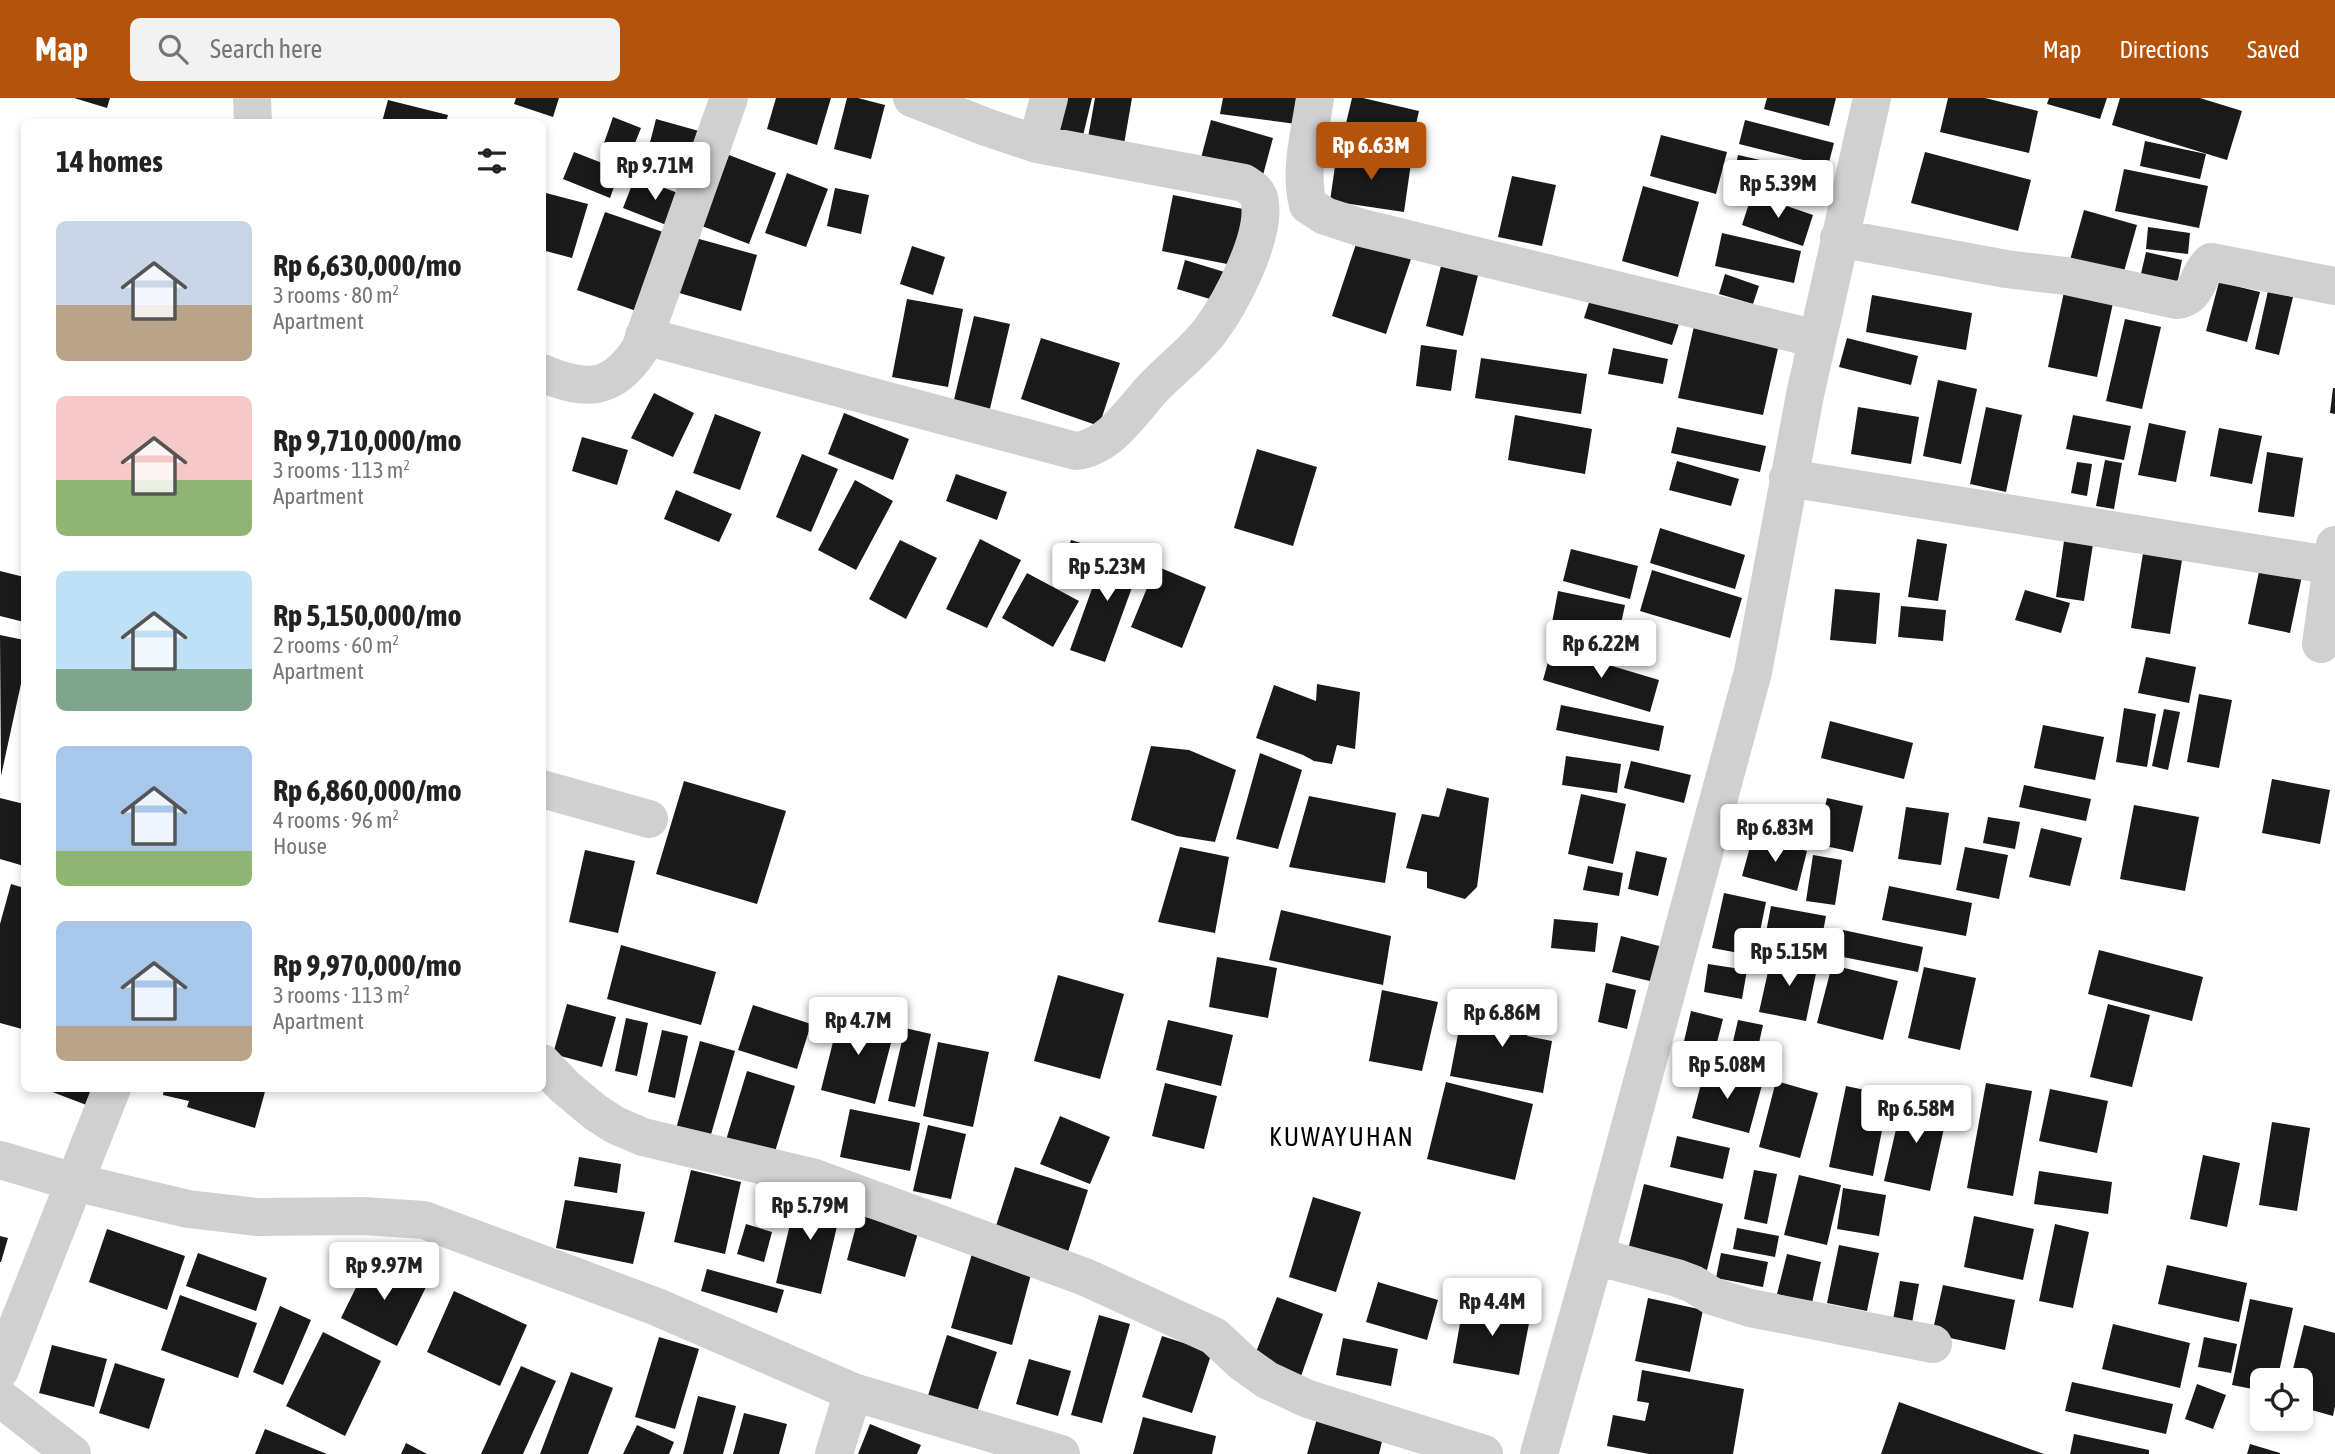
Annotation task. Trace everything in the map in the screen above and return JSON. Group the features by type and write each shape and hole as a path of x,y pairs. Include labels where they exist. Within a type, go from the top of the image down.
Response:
{"street":[{"path":"252,98 253,119"},
{"path":"546,375 567,384 591,386 614,379 630,365 644,336 729,98"},
{"path":"644,336 1076,451 1087,450 1099,444 1114,431 1209,332 1225,309 1243,276 1258,229 1260,202 1255,190 1244,183 1037,144 912,98"},
{"path":"1037,144 1048,98"},
{"path":"1315,98 1304,188 1308,205 1325,216 1362,228 1817,339"},
{"path":"1539,1454 1753,672 1788,478 1872,98"},
{"path":"1255,190 1305,165"},
{"path":"1839,238 2006,270 2066,275 2176,300 2190,296 2203,269 2211,262 2335,286"},
{"path":"1788,478 2334,559 2321,644"},
{"path":"546,790 649,819"},
{"path":"546,1067 595,1112 643,1138 815,1178 1085,1277 1214,1336 1243,1363 1267,1380 1308,1399 1484,1454"},
{"path":"0,1370 110,1092"},
{"path":"0,1160 74,1182 188,1209 242,1215 363,1216 424,1220 657,1307 853,1392 1061,1454"},
{"path":"1595,1256 1677,1278 1724,1301 1749,1308 1933,1344"},
{"path":"835,1454 853,1392"},
{"path":"0,1398 72,1454"}],"building":[{"path":"74,98 110,98 107,108"},
{"path":"516,98 559,98 553,117 514,104"},
{"path":"776,98 831,98 817,145 767,129"},
{"path":"847,98 885,105 871,159 834,149"},
{"path":"1059,98 1092,98 1081,144 1050,136"},
{"path":"1095,98 1132,98 1122,156 1086,149"},
{"path":"1223,98 1299,98 1296,124 1220,114"},
{"path":"1352,98 1419,111 1410,151 1343,136"},
{"path":"1767,98 1836,98 1829,126 1764,109"},
{"path":"1948,98 1985,98 2038,111 2029,153 1940,132"},
{"path":"2049,98 2107,98 2100,119 2047,104"},
{"path":"2120,98 2200,98 2242,111 2227,160 2112,125"},
{"path":"388,100 448,115 447,119 383,119"},
{"path":"613,117 641,128 631,153 604,143"},
{"path":"656,119 699,131 690,165 647,154"},
{"path":"1211,120 1273,138 1263,175 1201,158"},
{"path":"1745,120 1834,143 1828,166 1739,144"},
{"path":"1661,135 1727,152 1716,194 1650,176"},
{"path":"2145,141 2206,154 2200,179 2140,166"},
{"path":"574,152 620,170 610,198 563,179"},
{"path":"1337,152 1411,163 1404,212 1330,201"},
{"path":"1925,152 2031,180 2018,231 1911,203"},
{"path":"729,155 776,173 749,244 702,226"},
{"path":"1738,155 1827,175 1822,198 1733,178"},
{"path":"2124,169 2208,186 2199,228 2115,211"},
{"path":"787,173 828,189 806,247 765,233"},
{"path":"1512,176 1556,185 1542,246 1498,237"},
{"path":"635,177 686,196 674,228 623,208"},
{"path":"1643,186 1699,202 1678,277 1622,261"},
{"path":"835,188 869,195 861,234 827,226"},
{"path":"546,193 588,204 572,258 546,251"},
{"path":"1752,194 1813,215 1803,246 1742,225"},
{"path":"1173,195 1248,210 1237,266 1162,251"},
{"path":"2084,210 2137,225 2123,275 2070,260"},
{"path":"605,212 666,233 639,312 577,290"},
{"path":"2148,227 2190,233 2188,254 2146,249"},
{"path":"1722,233 1801,251 1794,283 1715,266"},
{"path":"692,237 757,255 741,311 676,292"},
{"path":"1357,241 1411,259 1386,334 1332,316"},
{"path":"912,246 945,257 933,295 900,284"},
{"path":"2146,252 2182,260 2177,285 2140,278"},
{"path":"1185,260 1231,274 1223,303 1177,289"},
{"path":"1442,262 1479,271 1463,336 1426,326"},
{"path":"1725,274 1759,286 1753,304 1719,294"},
{"path":"2219,282 2260,292 2247,342 2206,331"},
{"path":"1593,290 1681,318 1672,345 1584,318"},
{"path":"2268,291 2293,297 2279,355 2255,349"},
{"path":"2064,292 2113,303 2097,377 2048,367"},
{"path":"1872,295 1972,313 1966,350 1866,332"},
{"path":"907,299 963,309 948,387 892,377"},
{"path":"974,316 1010,324 988,417 952,408"},
{"path":"2125,319 2161,327 2142,409 2106,401"},
{"path":"1694,326 1779,344 1763,415 1678,398"},
{"path":"1041,338 1120,363 1099,426 1021,399"},
{"path":"1847,338 1918,356 1911,385 1839,367"},
{"path":"1421,345 1457,350 1451,391 1416,386"},
{"path":"1613,348 1668,359 1663,384 1608,374"},
{"path":"1481,358 1587,374 1581,414 1475,398"},
{"path":"1938,380 1977,389 1961,464 1923,456"},
{"path":"2335,388 2335,414 2330,413"},
{"path":"654,393 694,413 673,457 631,438"},
{"path":"1858,407 1919,417 1911,464 1851,454"},
{"path":"1986,407 2022,415 2006,492 1970,484"},
{"path":"844,413 909,439 893,480 828,454"},
{"path":"715,414 761,432 740,490 693,473"},
{"path":"1515,415 1592,429 1585,474 1508,460"},
{"path":"2073,415 2131,426 2124,460 2066,449"},
{"path":"2149,423 2186,431 2176,482 2138,475"},
{"path":"1677,427 1766,446 1760,472 1671,453"},
{"path":"2219,428 2262,436 2252,484 2210,476"},
{"path":"582,437 628,450 617,485 572,471"},
{"path":"1257,449 1317,467 1293,546 1234,528"},
{"path":"2267,452 2303,458 2294,517 2258,512"},
{"path":"802,454 838,469 811,532 776,517"},
{"path":"2105,460 2122,463 2114,509 2096,506"},
{"path":"1677,461 1739,479 1731,506 1669,490"},
{"path":"2077,462 2092,464 2087,496 2071,493"},
{"path":"956,474 1007,492 997,520 946,501"},
{"path":"855,480 893,501 856,570 818,550"},
{"path":"676,490 732,514 719,542 664,519"},
{"path":"1660,528 1745,555 1735,589 1650,563"},
{"path":"2065,534 2094,538 2084,601 2056,597"},
{"path":"980,539 1021,560 987,628 946,609"},
{"path":"1917,539 1947,544 1938,601 1908,597"},
{"path":"900,540 937,558 906,619 869,599"},
{"path":"1071,540 1091,546 1078,587 1058,581"},
{"path":"1108,544 1143,557 1105,662 1070,650"},
{"path":"2144,547 2183,554 2170,634 2131,628"},
{"path":"1571,549 1638,566 1630,599 1563,581"},
{"path":"2261,562 2303,571 2290,633 2248,624"},
{"path":"1156,566 1206,587 1182,648 1131,627"},
{"path":"1652,570 1742,598 1730,638 1640,611"},
{"path":"0,571 21,576 21,621 0,616"},
{"path":"1027,573 1079,601 1053,647 1002,618"},
{"path":"1835,589 1880,593 1876,644 1830,640"},
{"path":"2025,590 2070,603 2061,633 2015,620"},
{"path":"1558,591 1625,605 1616,647 1550,633"},
{"path":"1901,606 1946,610 1943,641 1898,637"},
{"path":"0,635 21,639 21,684 1,776"},
{"path":"1552,648 1659,680 1650,712 1543,680"},
{"path":"2146,657 2196,667 2189,703 2138,693"},
{"path":"1317,684 1360,692 1355,749 1337,745 1332,764 1314,761 1256,738 1274,685 1316,701"},
{"path":"2199,694 2232,700 2219,768 2187,762"},
{"path":"1561,705 1664,726 1659,751 1556,730"},
{"path":"2124,708 2156,714 2147,767 2116,762"},
{"path":"2164,709 2180,712 2168,770 2152,766"},
{"path":"1830,721 1913,743 1904,779 1821,758"},
{"path":"2043,725 2104,737 2095,780 2034,768"},
{"path":"1151,746 1189,750 1236,770 1215,842 1177,836 1131,820"},
{"path":"1260,753 1302,770 1278,849 1236,839"},
{"path":"1566,756 1621,764 1617,793 1562,785"},
{"path":"1631,761 1691,775 1684,803 1624,788"},
{"path":"2272,779 2330,790 2320,844 2262,833"},
{"path":"684,781 786,811 757,904 656,874"},
{"path":"2024,785 2091,799 2086,821 2019,807"},
{"path":"1447,788 1489,798 1477,887 1465,899 1427,888 1427,872 1406,868 1422,814 1439,817"},
{"path":"1581,794 1626,804 1613,864 1568,854"},
{"path":"1309,796 1396,813 1385,883 1289,867"},
{"path":"0,798 21,803 21,865 0,859"},
{"path":"1827,798 1863,806 1853,852 1816,844"},
{"path":"2134,805 2199,817 2185,891 2120,879"},
{"path":"1906,807 1949,813 1941,865 1898,859"},
{"path":"1988,817 2020,822 2015,849 1983,843"},
{"path":"2041,828 2082,838 2070,886 2029,877"},
{"path":"1753,836 1807,851 1797,891 1742,876"},
{"path":"1180,847 1229,857 1215,933 1158,922"},
{"path":"1965,847 2008,855 1999,899 1956,890"},
{"path":"585,850 635,861 618,933 569,922"},
{"path":"1636,851 1667,858 1658,896 1628,889"},
{"path":"1813,855 1842,860 1835,905 1806,901"},
{"path":"1588,866 1623,873 1619,896 1583,890"},
{"path":"11,884 21,887 21,1029 0,1023 0,924"},
{"path":"1889,886 1972,903 1966,936 1882,920"},
{"path":"1724,893 1766,902 1755,956 1712,948"},
{"path":"1771,906 1826,916 1819,953 1764,943"},
{"path":"1281,910 1391,936 1383,985 1269,960"},
{"path":"1554,919 1598,923 1595,952 1551,948"},
{"path":"1843,930 1923,947 1918,972 1838,956"},
{"path":"1621,936 1663,947 1654,982 1612,972"},
{"path":"621,945 716,972 701,1025 607,999"},
{"path":"2099,950 2203,977 2192,1021 2088,994"},
{"path":"1772,954 1818,964 1806,1021 1759,1012"},
{"path":"1217,957 1277,968 1268,1018 1209,1007"},
{"path":"1708,964 1747,970 1742,999 1704,992"},
{"path":"1832,965 1898,981 1883,1040 1817,1023"},
{"path":"1924,967 1976,978 1960,1050 1908,1038"},
{"path":"1058,975 1124,994 1100,1079 1034,1061"},
{"path":"1606,983 1636,990 1627,1029 1598,1022"},
{"path":"1382,990 1438,1002 1422,1071 1369,1061"},
{"path":"1485,998 1533,1006 1527,1036 1552,1041 1543,1093 1450,1076 1460,1024 1480,1028"},
{"path":"567,1004 616,1017 602,1067 553,1054"},
{"path":"2108,1004 2150,1015 2132,1087 2090,1077"},
{"path":"753,1005 811,1024 797,1069 738,1050"},
{"path":"841,1010 896,1024 875,1104 821,1090"},
{"path":"1691,1011 1723,1019 1713,1058 1682,1050"},
{"path":"626,1018 648,1023 637,1076 615,1071"},
{"path":"1168,1020 1233,1035 1221,1086 1156,1070"},
{"path":"1738,1020 1763,1025 1754,1065 1729,1059"},
{"path":"905,1028 931,1034 915,1107 888,1101"},
{"path":"662,1030 688,1036 675,1098 648,1092"},
{"path":"700,1041 735,1051 710,1138 676,1129"},
{"path":"938,1042 989,1052 973,1127 923,1116"},
{"path":"1705,1069 1762,1085 1749,1133 1692,1118"},
{"path":"747,1071 795,1086 774,1155 726,1140"},
{"path":"1776,1081 1818,1093 1800,1158 1759,1147"},
{"path":"1446,1082 1533,1104 1515,1180 1427,1159"},
{"path":"1165,1083 1217,1096 1204,1149 1152,1136"},
{"path":"1986,1083 2032,1091 2013,1196 1967,1188"},
{"path":"1846,1086 1889,1095 1873,1176 1829,1167"},
{"path":"2050,1089 2108,1101 2097,1153 2039,1141"},
{"path":"52,1092 94,1092 89,1106"},
{"path":"163,1092 265,1092 255,1128 187,1107 189,1101 163,1095"},
{"path":"1903,1099 1948,1110 1930,1191 1884,1181"},
{"path":"850,1109 920,1123 910,1171 840,1157"},
{"path":"1060,1116 1110,1137 1090,1184 1040,1164"},
{"path":"2272,1122 2310,1128 2297,1211 2259,1205"},
{"path":"928,1125 966,1134 951,1199 913,1191"},
{"path":"1677,1136 1730,1148 1723,1179 1670,1167"},
{"path":"2203,1155 2240,1163 2227,1227 2190,1219"},
{"path":"579,1157 621,1164 617,1193 574,1186"},
{"path":"1015,1167 1088,1190 1067,1255 994,1232"},
{"path":"691,1170 741,1182 725,1254 674,1242"},
{"path":"1754,1170 1777,1174 1767,1224 1744,1219"},
{"path":"2039,1171 2112,1182 2108,1214 2034,1204"},
{"path":"1799,1175 1841,1185 1827,1245 1784,1235"},
{"path":"1644,1184 1723,1204 1707,1270 1628,1250"},
{"path":"1843,1188 1886,1195 1879,1236 1837,1229"},
{"path":"798,1191 843,1201 821,1294 776,1283"},
{"path":"1313,1197 1361,1212 1336,1292 1289,1277"},
{"path":"565,1200 645,1212 633,1264 556,1248"},
{"path":"859,1215 918,1233 905,1277 847,1260"},
{"path":"1974,1216 2034,1229 2023,1280 1964,1267"},
{"path":"746,1224 772,1232 764,1262 737,1254"},
{"path":"2055,1224 2089,1232 2073,1308 2039,1301"},
{"path":"1737,1228 1779,1236 1775,1257 1733,1249"},
{"path":"107,1229 185,1256 167,1310 89,1282"},
{"path":"0,1236 8,1238 1,1262 0,1262"},
{"path":"1839,1245 1879,1253 1867,1311 1827,1303"},
{"path":"973,1250 1033,1267 1012,1345 951,1328"},
{"path":"198,1253 267,1278 256,1311 186,1286"},
{"path":"1721,1253 1768,1262 1763,1287 1716,1278"},
{"path":"1787,1254 1821,1262 1812,1303 1777,1294"},
{"path":"371,1257 427,1285 397,1346 341,1318"},
{"path":"2167,1265 2247,1283 2239,1322 2158,1304"},
{"path":"707,1269 784,1290 777,1313 701,1291"},
{"path":"1900,1281 1919,1284 1912,1323 1893,1320"},
{"path":"1378,1282 1438,1300 1427,1340 1366,1322"},
{"path":"1943,1285 2015,1300 2005,1350 1932,1334"},
{"path":"454,1291 527,1325 500,1386 427,1352"},
{"path":"180,1295 257,1323 238,1378 161,1350"},
{"path":"1277,1297 1323,1314 1301,1376 1253,1360"},
{"path":"1648,1298 1703,1310 1690,1372 1635,1361"},
{"path":"2250,1299 2293,1308 2280,1368 2250,1368 2250,1388 2232,1385"},
{"path":"1464,1301 1531,1313 1519,1375 1453,1363"},
{"path":"280,1306 311,1320 283,1385 253,1372"},
{"path":"1099,1315 1130,1324 1102,1423 1071,1415"},
{"path":"2113,1324 2190,1343 2180,1388 2102,1369"},
{"path":"2304,1325 2335,1333 2333,1416 2313,1410 2313,1368 2293,1368"},
{"path":"323,1332 381,1361 345,1436 286,1406"},
{"path":"947,1335 997,1352 974,1421 925,1405"},
{"path":"1162,1336 1212,1352 1192,1413 1142,1397"},
{"path":"659,1337 699,1349 675,1429 635,1417"},
{"path":"2204,1337 2237,1344 2231,1373 2198,1367"},
{"path":"1343,1338 1398,1349 1391,1386 1336,1375"},
{"path":"52,1345 107,1359 94,1407 39,1393"},
{"path":"1029,1359 1071,1371 1058,1416 1016,1404"},
{"path":"115,1363 165,1379 149,1429 99,1413"},
{"path":"521,1366 556,1381 523,1454 481,1454"},
{"path":"1642,1370 1744,1389 1733,1454 1649,1454 1607,1446 1613,1415 1645,1421 1649,1403 1637,1401"},
{"path":"571,1372 613,1388 588,1454 540,1454"},
{"path":"2072,1382 2173,1404 2166,1434 2065,1411"},
{"path":"2197,1384 2226,1395 2213,1429 2185,1419"},
{"path":"698,1396 736,1406 723,1454 683,1454"},
{"path":"1899,1402 2044,1454 1881,1454"},
{"path":"744,1413 787,1424 779,1454 733,1454"},
{"path":"1318,1415 1384,1433 1379,1454 1307,1454"},
{"path":"1143,1417 1216,1436 1212,1454 1133,1454"},
{"path":"870,1424 921,1445 917,1454 858,1454"},
{"path":"637,1425 674,1442 669,1454 623,1454"},
{"path":"265,1429 327,1454 255,1454"},
{"path":"2074,1434 2149,1450 2149,1454 2070,1454"},
{"path":"406,1443 427,1454 401,1454"},
{"path":"2250,1444 2280,1453 2280,1454 2247,1454"}],"district":[{"name":"KUWAYUHAN","path":"1342,1137"}]}
